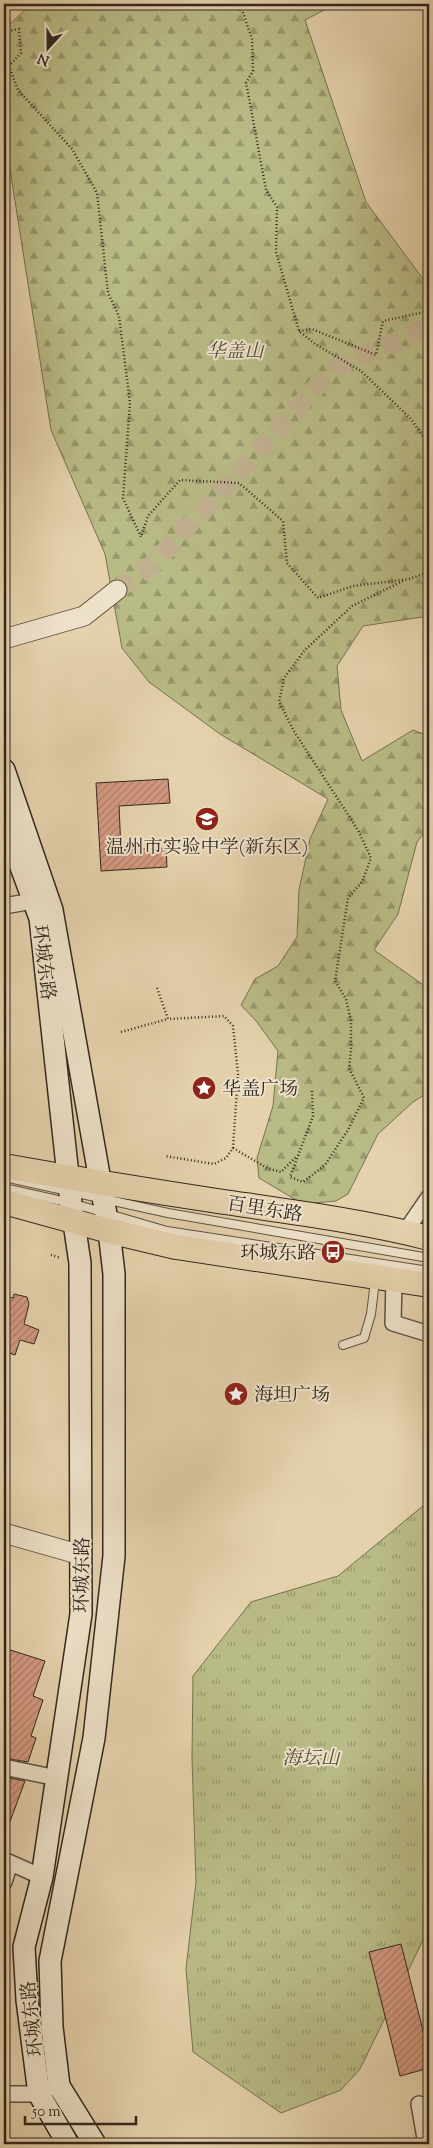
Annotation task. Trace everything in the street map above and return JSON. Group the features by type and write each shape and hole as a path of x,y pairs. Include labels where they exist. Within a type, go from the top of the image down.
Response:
{"main road":[{"name":"环城东路","path":"4,770 52,910 104,1206 114,1274 114,1556 94,1738 50,1961 52,2026 60,2086"},
{"name":"环城东路","path":"4,821 40,918 80,1263 81,1614 42,1877 24,1947 27,2000 39,2094 68,2144"},
{"path":"4,1166 71,1198 104,1206 176,1248 429,1285"},
{"path":"4,1202 71,1198 104,1206"},
{"name":"百里东路","path":"104,1206 274,1209 429,1238"},
{"path":"60,2086 95,2144"}],"street":[{"path":"4,639 84,616 117,590"},
{"path":"4,906 33,901"},
{"path":"405,1232 428,1200"},
{"path":"385,1278 393,1323 429,1334"},
{"path":"4,1533 81,1555"},
{"path":"4,1767 57,1778"},
{"path":"4,1882 7,1862 42,1877"},
{"path":"4,2094 39,2094 60,2086"},
{"path":"419,2104 426,2144"}],"lane":[{"path":"4,1177 71,1198"},
{"path":"4,1188 71,1198"},
{"path":"104,1206 168,1212 429,1258"},
{"path":"104,1206 167,1231 429,1271"},
{"path":"343,1345 364,1338 385,1278"}],"path":[{"path":"236,4 243,13 252,39 253,71 246,83 266,190 277,207 276,252 299,331 314,344 361,371 410,419 429,444"},
{"path":"8,31 19,29 21,53 9,66 18,90 72,149 97,193 108,293 119,316 130,403 123,498 141,537 148,516 180,480 239,483 283,521 287,563 318,598 353,586 409,579"},
{"path":"299,331 312,329 376,355 383,321 429,311"},
{"path":"312,1091 312,1116 290,1177 303,1182 325,1166 348,1130 364,1098 349,1068 352,1050 351,1021 346,1000 335,981 348,898 362,882 370,858 358,830 295,734 279,702 284,678 305,650 352,606 409,579 429,572"},
{"path":"157,988 168,1019"},
{"path":"121,1032 168,1019 224,1016 233,1026 238,1074 233,1148 226,1158 214,1164 165,1156"},
{"path":"233,1148 267,1168 280,1172 298,1155"}],"green space":[{"name":"华盖山","path":"31,4 336,4 305,20 366,202 429,287 429,616 363,626 337,666 341,710 362,761 413,730 429,736 429,826 417,842 398,914 374,950 429,989 429,1092 413,1102 378,1134 348,1194 336,1201 303,1204 259,1178 257,1158 273,1106 278,1051 257,1022 241,1005 255,979 278,966 297,937 299,890 310,839 328,799 220,734 149,682 122,648 105,554 51,430 4,131 4,30"},
{"name":"海坛山","path":"429,1501 429,1928 360,2069 341,2090 281,2113 193,2052 186,1969 196,1882 192,1758 193,1676 251,1602 338,1576"}],"building":[{"path":"168,779 170,803 119,806 121,850 166,848 167,867 101,871 96,783"},
{"path":"14,1294 27,1297 29,1304 24,1324 39,1330 34,1344 20,1340 15,1355 4,1351 4,1296 13,1298"},
{"path":"4,1648 45,1661 33,1696 43,1700 31,1736 36,1738 28,1762 4,1758"},
{"path":"4,1777 25,1781 5,1835 4,1835"},
{"path":"401,1944 429,2054 429,2068 400,2076 369,1952"}],"tunnel":[{"path":"117,590 153,564 334,368 429,327"}],"place":[{"name":"温州市实验中学(新东区)","path":"207,819"},
{"name":"华盖广场","path":"204,1088"},
{"name":"环城东路","path":"333,1252"},
{"name":"海坦广场","path":"236,1394"}]}
